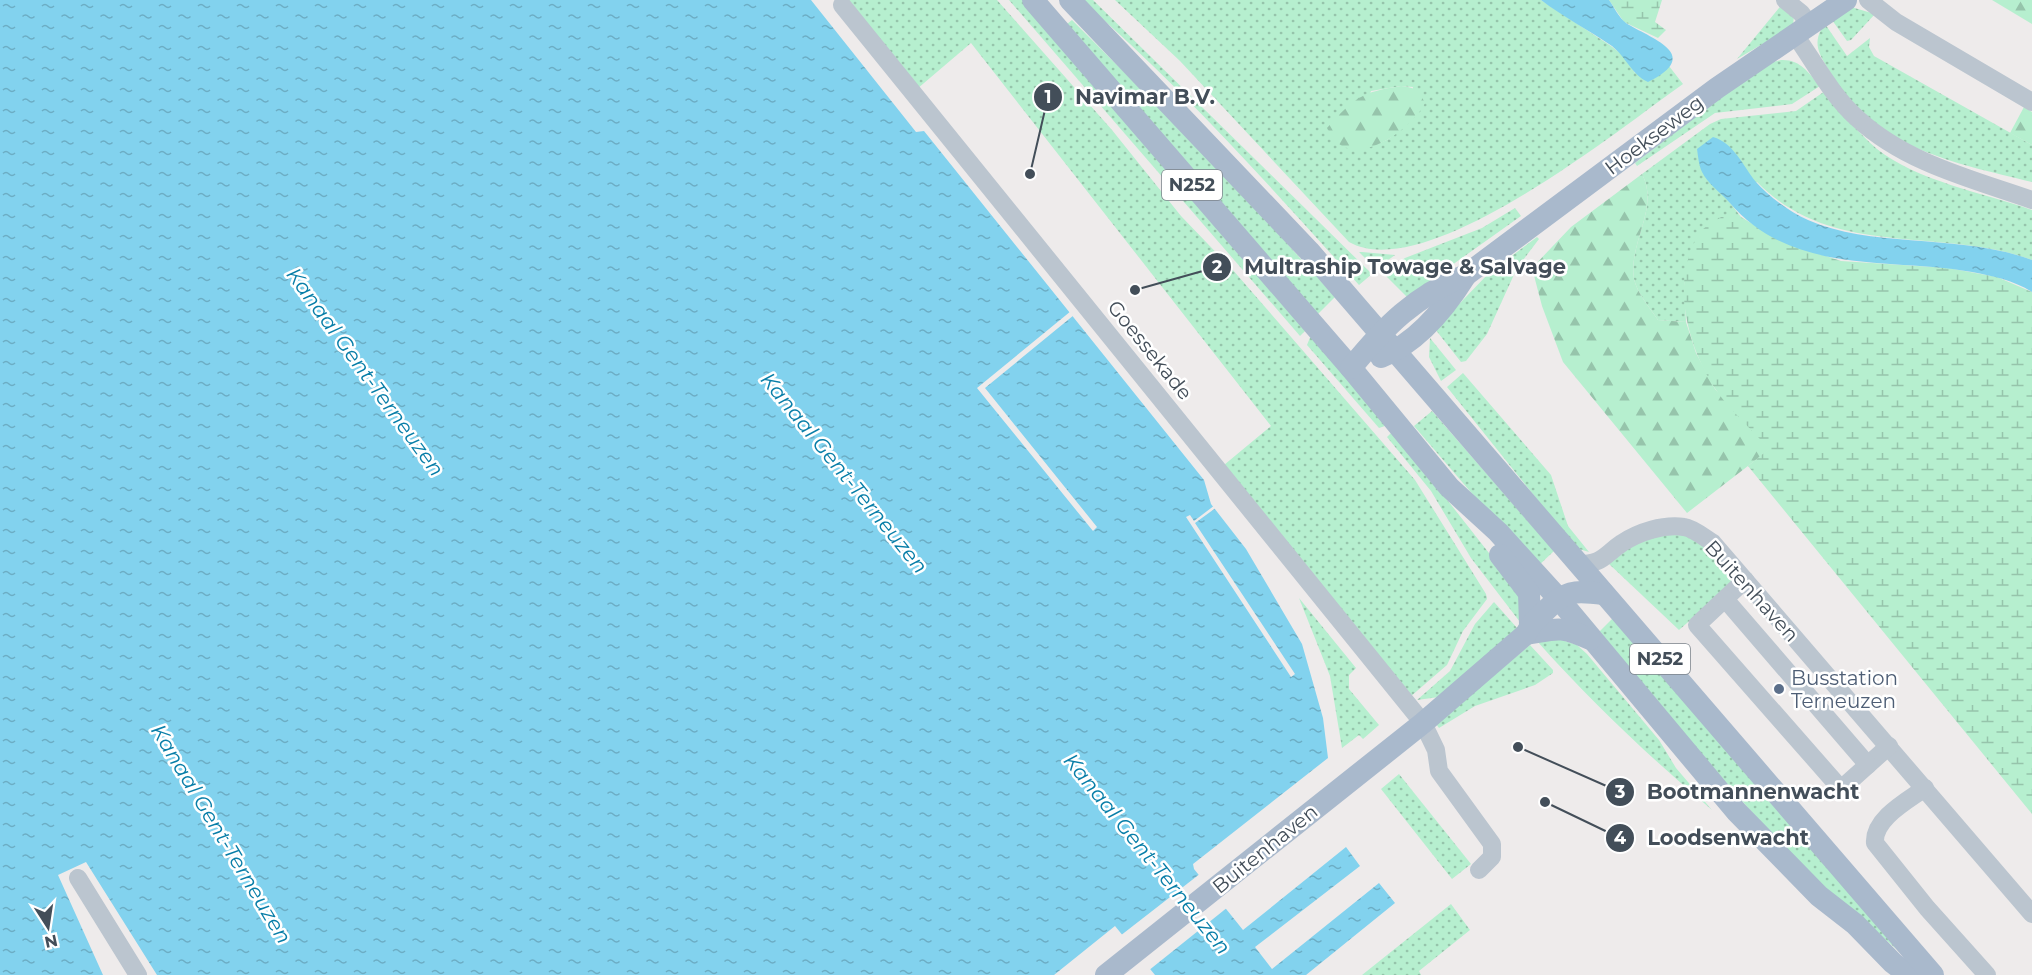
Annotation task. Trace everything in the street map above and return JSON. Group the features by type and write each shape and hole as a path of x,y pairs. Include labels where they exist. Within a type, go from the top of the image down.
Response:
{"main road":[{"name":"N252","path":"1034,0 1352,368"},
{"name":"N252","path":"1070,0 1309,251 1933,975"},
{"name":"Hoekseweg","path":"1352,368 1380,332 1434,288 1466,274 1717,88 1846,0"},
{"name":"Hoekseweg","path":"1352,368 1395,352 1448,303 1466,274"},
{"name":"Buitenhaven","path":"1352,368 1449,487 1498,532 1558,598 1736,811 1819,896 1855,924 1893,963 1910,975"},
{"name":"Buitenhaven","path":"1449,487 1461,508 1529,593 1528,629"},
{"path":"1558,598 1578,591 1604,594"},
{"name":"Buitenhaven","path":"1106,975 1422,723 1528,629 1558,598"},
{"name":"Buitenhaven","path":"1528,629 1554,627 1569,630 1590,639"}],"street":[{"path":"1785,0 1801,13 1802,30 1843,102 1857,118 1895,148 1953,172 2032,200"},
{"path":"1868,0 1896,22 2032,102"},
{"name":"Goessekade","path":"842,5 1422,723"},
{"name":"Buitenhaven","path":"1578,564 1601,561 1620,544 1640,532 1663,528 1686,527 1713,543 2032,914"},
{"path":"1745,580 1697,625 1840,789 1889,746"},
{"path":"1725,599 1868,765"},
{"path":"1422,723 1436,750 1439,771 1492,844 1492,857 1479,870"},
{"path":"1925,788 1884,819 1876,828 1875,843 1927,908 1987,975"},
{"path":"78,879 138,975"}],"green space":[{"path":"846,0 997,0 1112,130 1181,216 1232,269 1415,480 1487,599 1463,631 1447,665 1410,697 1224,465 1271,426 971,43 917,89"},
{"path":"1009,0 1022,0 1307,329 1300,336"},
{"path":"1081,0 1093,0 1372,274 1359,285 1259,174 1190,102"},
{"path":"1115,0 1541,0 1611,46 1625,57 1635,73 1663,72 1669,66 1683,84 1615,134 1521,196 1472,223 1425,242 1383,250 1349,242 1180,61","holes":["1401,86 1413,87 1402,124 1397,132 1381,142 1353,149 1371,91"]},
{"path":"1609,0 1662,0 1655,22 1666,30 1658,38 1624,22"},
{"path":"1992,0 2032,0 2032,24"},
{"path":"1784,2 1794,15 1793,26 1737,59"},
{"path":"1851,7 1875,14 1851,40 1847,41 1832,20"},
{"path":"1072,20 1214,162 1335,297 1318,314 1067,24"},
{"path":"1825,24 1847,56 1870,38 1869,47 1874,56 2032,145 2032,182 1945,159 1893,135 1870,119 1849,98 1823,59 1818,48 1818,37"},
{"path":"1781,60 1799,64 1820,86 1792,104 1715,113 1637,166 1635,163 1720,98 1773,62"},
{"path":"1401,86 1416,90 1425,103 1401,130 1377,145 1365,148 1353,149 1342,146 1336,141 1327,128 1352,103 1367,94"},
{"path":"1825,91 1863,136 1893,160 1931,178 2032,210 2032,260 1997,250 1960,244 1888,238 1853,232 1819,222 1787,206 1757,182 1727,199 1741,217 1721,217 1684,283 1686,322 1658,320 1641,295 1634,279 1635,252 1648,200 1647,187 1642,174 1710,124 1721,119 1796,111"},
{"path":"2024,107 2032,112 2032,145 2010,133"},
{"path":"1642,174 1647,187 1648,200 1633,266 1638,290 1658,320 1686,322 1696,353 1715,389 1770,449 1687,513 1563,362 1542,306 1532,268 1571,227"},
{"path":"1515,208 1521,216 1407,297 1383,273 1405,258 1482,228"},
{"path":"1721,217 1741,217 1781,241 1841,261 1948,268 1997,277 2032,292 2032,814 1748,466 1769,449 1714,387 1696,352 1686,312 1685,272 1690,252 1701,231"},
{"path":"1537,237 1539,239 1517,268 1487,334 1466,361 1461,362 1435,329 1489,273"},
{"path":"1359,252 1362,252 1395,255 1376,269"},
{"path":"1311,335 1388,425 1379,428 1307,345"},
{"path":"1430,338 1456,370 1441,381 1429,357"},
{"path":"1463,373 1551,475 1568,526 1589,552 1579,549 1560,528 1447,387"},
{"path":"1432,411 1554,551 1536,568 1414,426"},
{"path":"1393,431 1522,595 1520,622 1471,558 1431,491 1387,437"},
{"path":"1666,531 1699,536 1735,581 1679,630 1608,563 1635,542"},
{"path":"1299,598 1356,668 1349,675 1349,689 1379,725 1363,739 1359,735 1342,748 1330,676"},
{"path":"1494,602 1518,629 1439,697 1417,700 1450,671 1475,624"},
{"path":"1613,618 1902,954 1795,861 1596,635"},
{"path":"1550,636 1577,645 1587,654 1659,740 1676,768 1712,810 1622,729 1537,641"},
{"path":"1530,645 1553,670 1553,673 1535,685 1475,706 1439,728 1436,724"},
{"path":"1399,774 1471,864 1452,879 1381,789"},
{"path":"1451,904 1470,930 1419,971 1421,975 1362,975"}],"water":[{"name":"Kanaal Gent-Terneuzen","path":"0,0 811,0 916,132 924,131 1204,480 1211,504 1246,549 1302,644 1323,718 1328,758 1193,864 1194,869 1243,930 1346,847 1360,866 1255,947 1272,969 1379,883 1395,903 1306,975 1155,975 1115,926 1054,975 157,975 86,862 58,875 103,975 0,975"},
{"path":"1541,0 1609,0 1626,23 1667,48 1672,55 1672,63 1664,72 1648,82 1638,75 1612,46"},
{"path":"1713,137 1727,144 1767,193 1801,217 1834,229 1861,235 1975,246 2032,260 2032,292 2010,281 1980,274 1842,259 1811,253 1782,242 1754,226 1704,176 1697,149"}],"pier":[{"path":"1071,311 1074,315 985,388 1097,527 1093,531 977,388"},
{"path":"1215,505 1217,507 1195,523 1295,674 1291,677 1186,517 1190,515 1194,521"},
{"path":"1201,873 1228,907 1148,971 1120,936"}],"place":[{"name":"Navimar B.V.","path":"1030,174"},
{"name":"Multraship Towage & Salvage","path":"1135,290"},
{"name":"Busstation Terneuzen","path":"1779,689"},
{"name":"Bootmannenwacht","path":"1518,747"},
{"name":"Loodsenwacht","path":"1545,802"}]}
